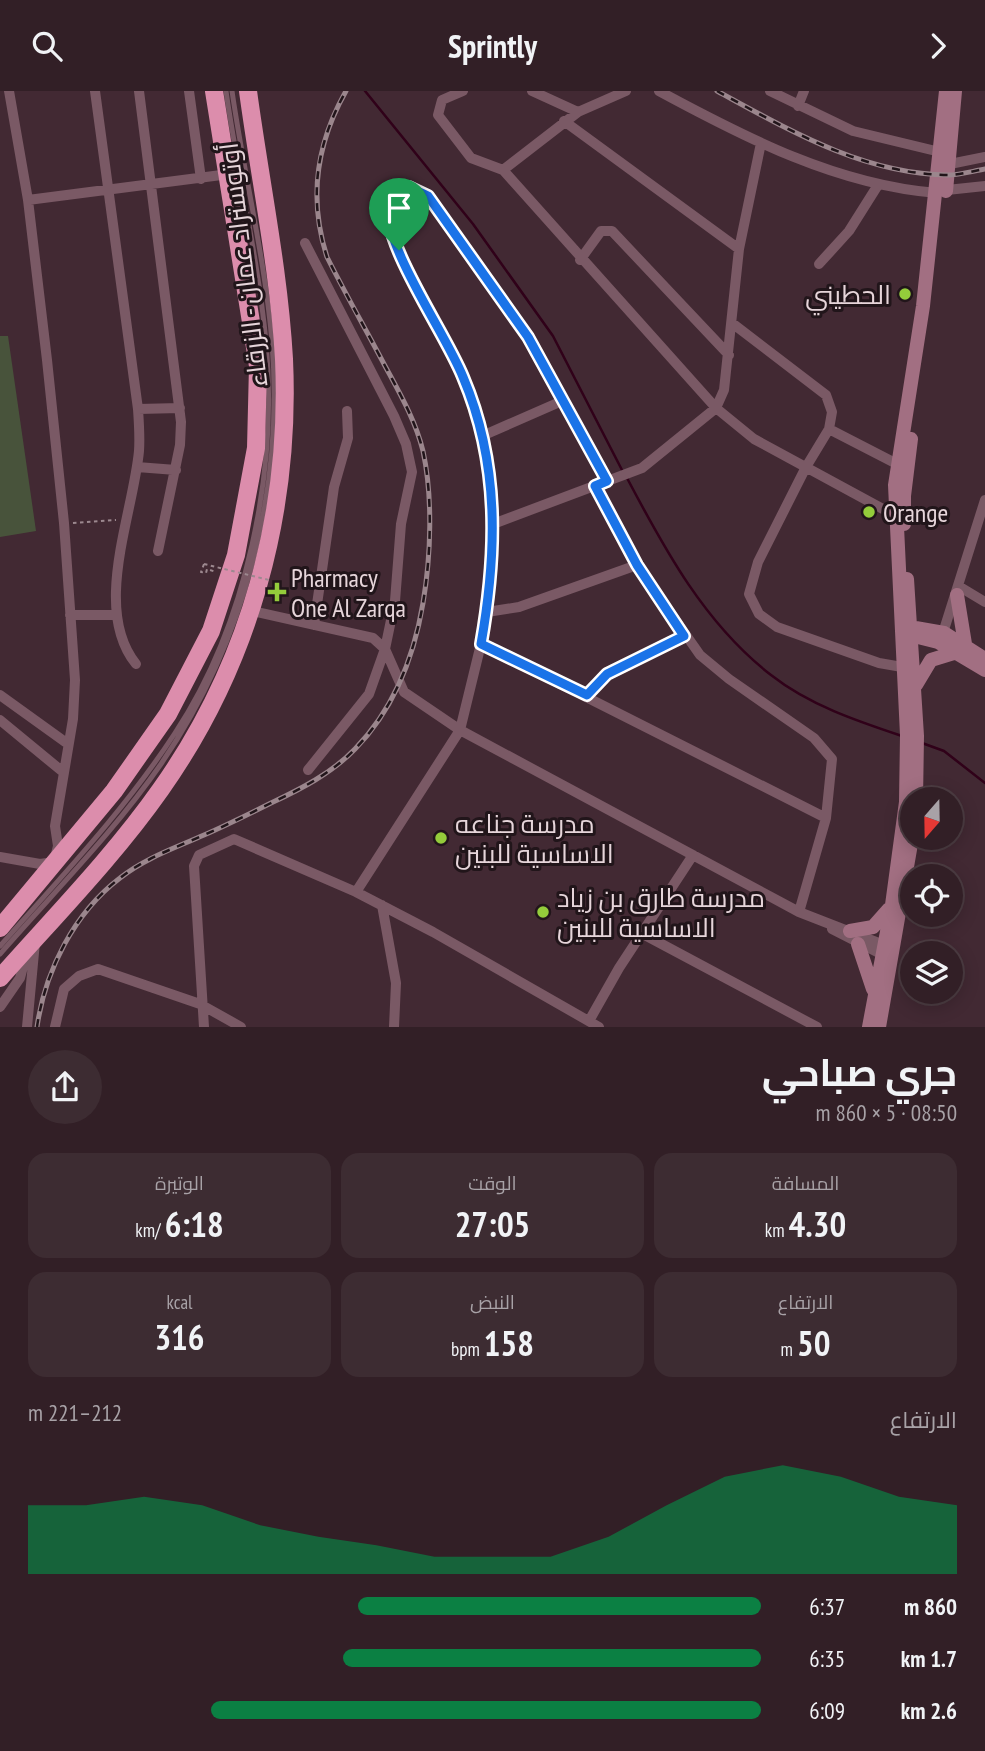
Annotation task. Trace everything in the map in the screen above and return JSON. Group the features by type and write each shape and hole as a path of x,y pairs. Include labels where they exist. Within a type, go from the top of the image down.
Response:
{"highway":[{"name":"أوتوستراد عمان - الزرقاء","path":"0,928 131,769 185,686 211,631 236,555 253,477 258,390 256,341 214,91"},
{"name":"أوتوستراد عمان - الزرقاء","path":"0,978 128,832 175,768 216,694 252,611 276,505 284,438 285,384 282,330 248,91"}],"main road":[{"path":"945,158 946,91"},
{"path":"912,735 902,667 906,631 906,475 955,91"},
{"path":"915,787 912,755 914,690 894,515 897,464 942,191"},
{"path":"958,591 961,648 985,670"},
{"path":"906,631 941,638 985,659"},
{"path":"914,690 919,675 931,660 961,648"},
{"path":"879,1027 912,755"},
{"path":"869,1027 874,995 888,952 909,851"},
{"path":"874,995 854,937 873,927 892,905"}],"street":[{"path":"0,857 40,864 54,862 58,846 55,826 75,702 64,523 28,200 9,91"},
{"path":"95,91 138,409 137,467 117,615 122,641 136,664"},
{"path":"139,91 180,408 180,445 158,551"},
{"path":"189,91 201,179"},
{"path":"463,91 442,100 438,115 471,158 503,170 580,260 716,408 754,439 894,515"},
{"path":"532,91 578,112"},
{"path":"503,170 578,112 626,91"},
{"path":"659,91 761,143 848,177 878,185 942,191 985,186"},
{"path":"770,91 853,131 945,158 985,157"},
{"path":"797,106 804,91"},
{"path":"564,121 739,249"},
{"path":"493,524 642,468 716,408 724,390 739,249 761,143"},
{"path":"28,200 229,174"},
{"path":"819,264 849,231 878,185"},
{"path":"356,892 460,730 487,612 493,524 492,487 482,436 464,378 392,232 387,202 403,188 416,188 428,196 528,337 607,481"},
{"path":"580,260 601,231 612,230 729,355"},
{"path":"305,243 394,416 411,463 411,481 400,536 395,601 386,649 369,694 308,770"},
{"path":"732,323 826,395 832,412 829,429 806,467 758,562 749,594 752,605 759,614 777,627 879,663 902,667"},
{"path":"482,436 562,401"},
{"path":"138,409 180,408"},
{"path":"314,625 334,487 348,438 346,411"},
{"path":"829,429 897,464"},
{"path":"137,467 176,470"},
{"path":"595,486 637,565 684,636 729,679 825,748 832,759 826,818 799,912"},
{"path":"941,638 982,517 985,500"},
{"path":"487,612 519,607 637,565"},
{"path":"958,591 985,602"},
{"path":"252,611 373,638 386,649 404,692 460,730 799,912 888,952"},
{"path":"70,615 117,615"},
{"path":"587,695 607,674 684,636"},
{"path":"481,644 587,695 826,818"},
{"path":"0,695 68,744"},
{"path":"0,720 63,772"},
{"path":"204,1027 200,1004 194,871 199,855 237,839 382,905 599,1027"},
{"path":"589,1021 641,933 693,855"},
{"path":"382,905 396,983 394,1027"},
{"path":"641,933 817,1027"},
{"path":"0,1007 20,978 31,943"},
{"path":"27,1027 31,943"},
{"path":"55,1027 64,989 69,983 99,969 200,1004 241,1027"}],"lane":[{"path":"0,946 122,806 177,731 214,659 248,558 263,486 268,370 256,271 226,91"},
{"path":"0,954 119,818 178,738 218,663 256,552 271,461 272,341 232,91"}],"path":[{"path":"64,523 128,519"},
{"path":"207,569 206,573 201,572 204,564 269,580"}],"building":[{"path":"0,336 8,336 36,531 0,537"}],"waterway":[{"path":"365,91 473,224 553,336 623,472"},
{"path":"627,478 688,584 706,609 747,655 786,686 817,704 902,736"},
{"path":"922,743 944,751 985,783"}],"railway":[{"path":"37,1027 47,985 64,945 89,908 104,892 150,859 294,792 336,766 355,749 380,717 408,663 419,623 428,566 430,507 423,451 406,406 327,257 318,214 318,172 322,151 346,91"},
{"path":"717,91 799,134 886,167 948,175 985,169"}],"place":[{"name":"الحطيني","path":"905,294"},
{"name":"Orange","path":"869,512"},
{"name":"Pharmacy One Al Zarqa","path":"277,592"},
{"name":"مدرسة جناعه الاساسية للبنين","path":"441,838"},
{"name":"مدرسة طارق بن زياد الاساسية للبنين","path":"543,912"}],"route":[{"path":"403,188 416,188 428,196 528,337 607,481 595,486 637,565 684,636 607,674 599,679 587,695 481,644 491,570 494,503 488,460 476,411 464,378 399,250 388,218 387,202 403,188"}]}
